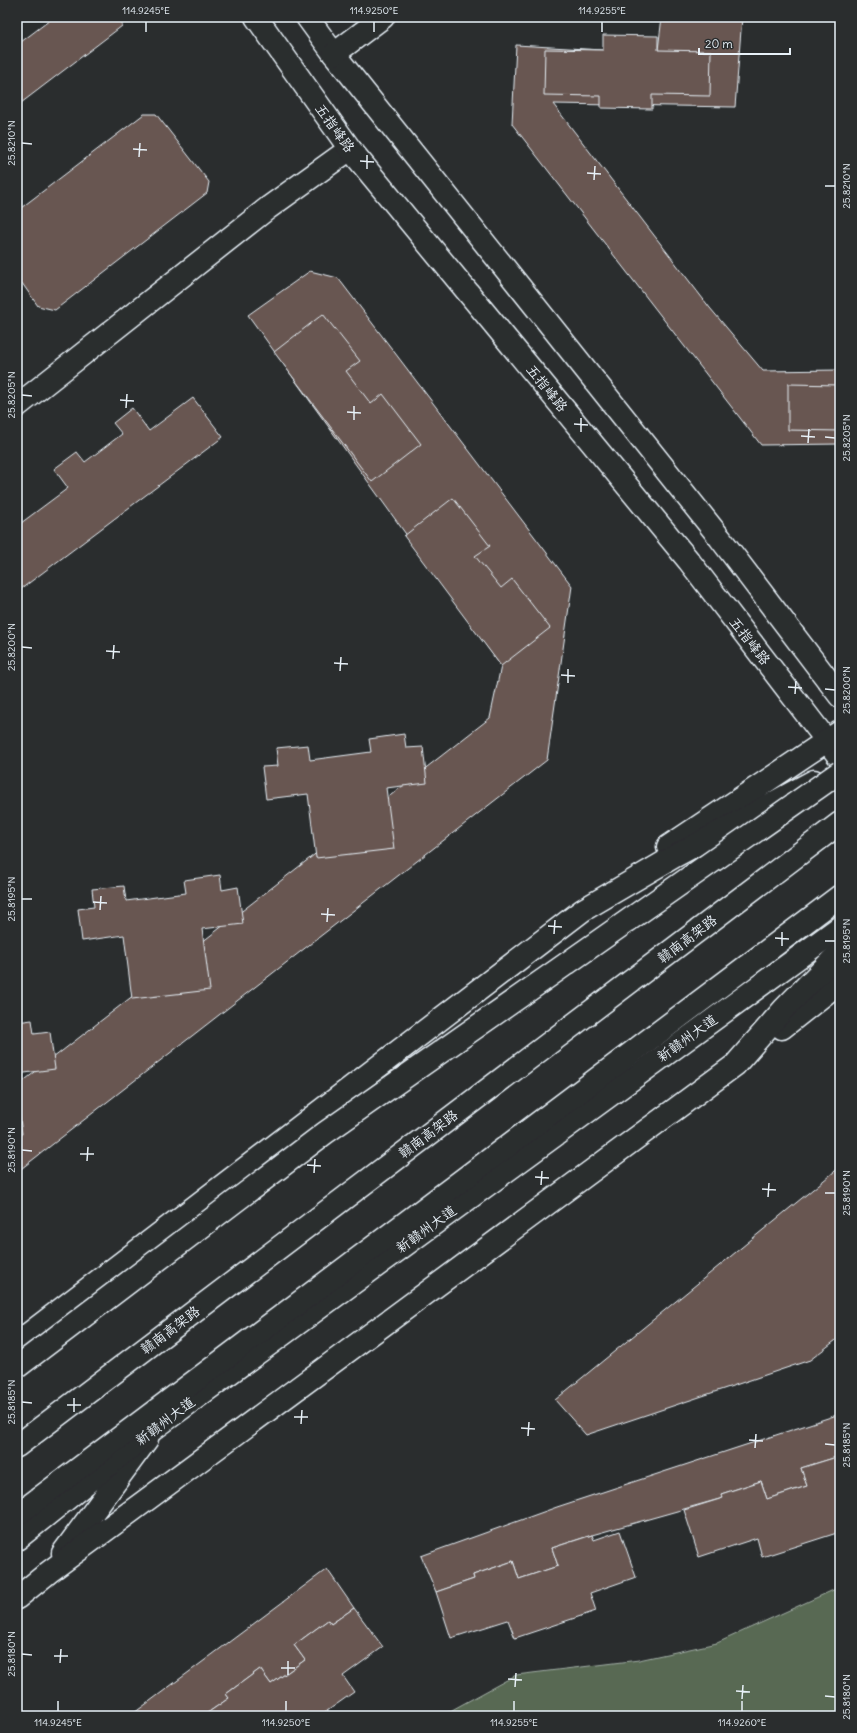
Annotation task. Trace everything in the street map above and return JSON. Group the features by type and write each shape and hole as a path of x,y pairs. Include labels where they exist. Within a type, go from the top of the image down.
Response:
{"main road":[{"name":"五指峰路","path":"256,17 350,149 834,736 840,758"},
{"path":"308,17 334,54 720,538 840,696"},
{"path":"334,54 383,17"},
{"path":"17,406 268,208 350,149"},
{"path":"17,1343 582,910 683,836 834,736"},
{"path":"582,910 675,856 840,767"},
{"path":"17,1367 651,904 717,853 840,767"},
{"path":"17,1367 325,1133 840,772"},
{"name":"赣南高架路","path":"17,1446 840,823"},
{"path":"17,1514 840,896"},
{"name":"新赣州大道","path":"17,1539 156,1427 840,927"},
{"path":"735,1065 784,1009 840,952"},
{"path":"17,1598 49,1572 735,1065 840,982"},
{"path":"49,1572 156,1427"}],"green space":[{"path":"840,1587 840,1716 441,1716 516,1675 639,1660 717,1643"}],"building":[{"path":"54,17 122,17 122,26 17,106 17,45"},
{"path":"662,17 742,17 735,107 553,104 710,308 763,371 840,370 840,444 761,445 512,124 516,45 603,50 658,50"},
{"path":"603,35 658,36 658,50 711,51 710,96 652,95 652,109 601,108 601,96 544,95 545,49 603,50"},
{"path":"144,114 156,114 209,182 207,193 55,310 38,306 17,276 17,211"},
{"path":"310,271 338,278 572,586 547,760 17,1172 17,1086 490,718 501,666 248,315"},
{"path":"323,314 360,361 346,371 371,404 383,394 421,444 372,482 274,352"},
{"path":"788,384 840,385 840,431 788,430"},
{"path":"193,398 223,437 17,592 17,526 68,488 54,469 77,452 85,462 122,434 113,423 132,408 149,431"},
{"path":"453,498 490,546 475,556 501,588 512,579 550,628 501,666 404,536"},
{"path":"404,734 406,748 423,747 427,783 386,788 394,849 316,858 308,794 266,799 262,767 278,766 276,748 308,745 310,760 371,752 369,739"},
{"path":"220,875 222,890 238,887 243,924 202,929 210,990 132,999 124,935 82,941 78,909 94,907 92,889 124,886 126,901 186,893 184,880"},
{"path":"32,1020 34,1034 50,1032 55,1069 17,1074 17,1022"},
{"path":"17,1096 22,1134 17,1135"},
{"path":"840,1167 840,1337 810,1360 586,1435 555,1400"},
{"path":"840,1414 840,1456 801,1468 807,1486 767,1499 761,1481 721,1494 723,1498 592,1535 552,1548 558,1566 519,1579 513,1561 473,1575 474,1579 436,1592 421,1556 557,1507"},
{"path":"840,1456 840,1512 838,1512 840,1532 762,1557 757,1538 699,1557 684,1510 723,1498 721,1494 761,1481 767,1499 807,1486 801,1468"},
{"path":"620,1531 636,1577 590,1593 596,1611 515,1638 508,1620 451,1638 436,1592 474,1579 473,1575 513,1561 519,1579 558,1566 552,1548 592,1535 594,1540"},
{"path":"327,1569 354,1608 331,1624 328,1620 294,1645 305,1660 271,1684 260,1669 226,1694 229,1698 203,1716 130,1716"},
{"path":"354,1608 383,1647 343,1676 354,1692 320,1716 203,1716 229,1698 226,1694 260,1669 271,1684 305,1660 294,1645 328,1620 331,1624"}]}
